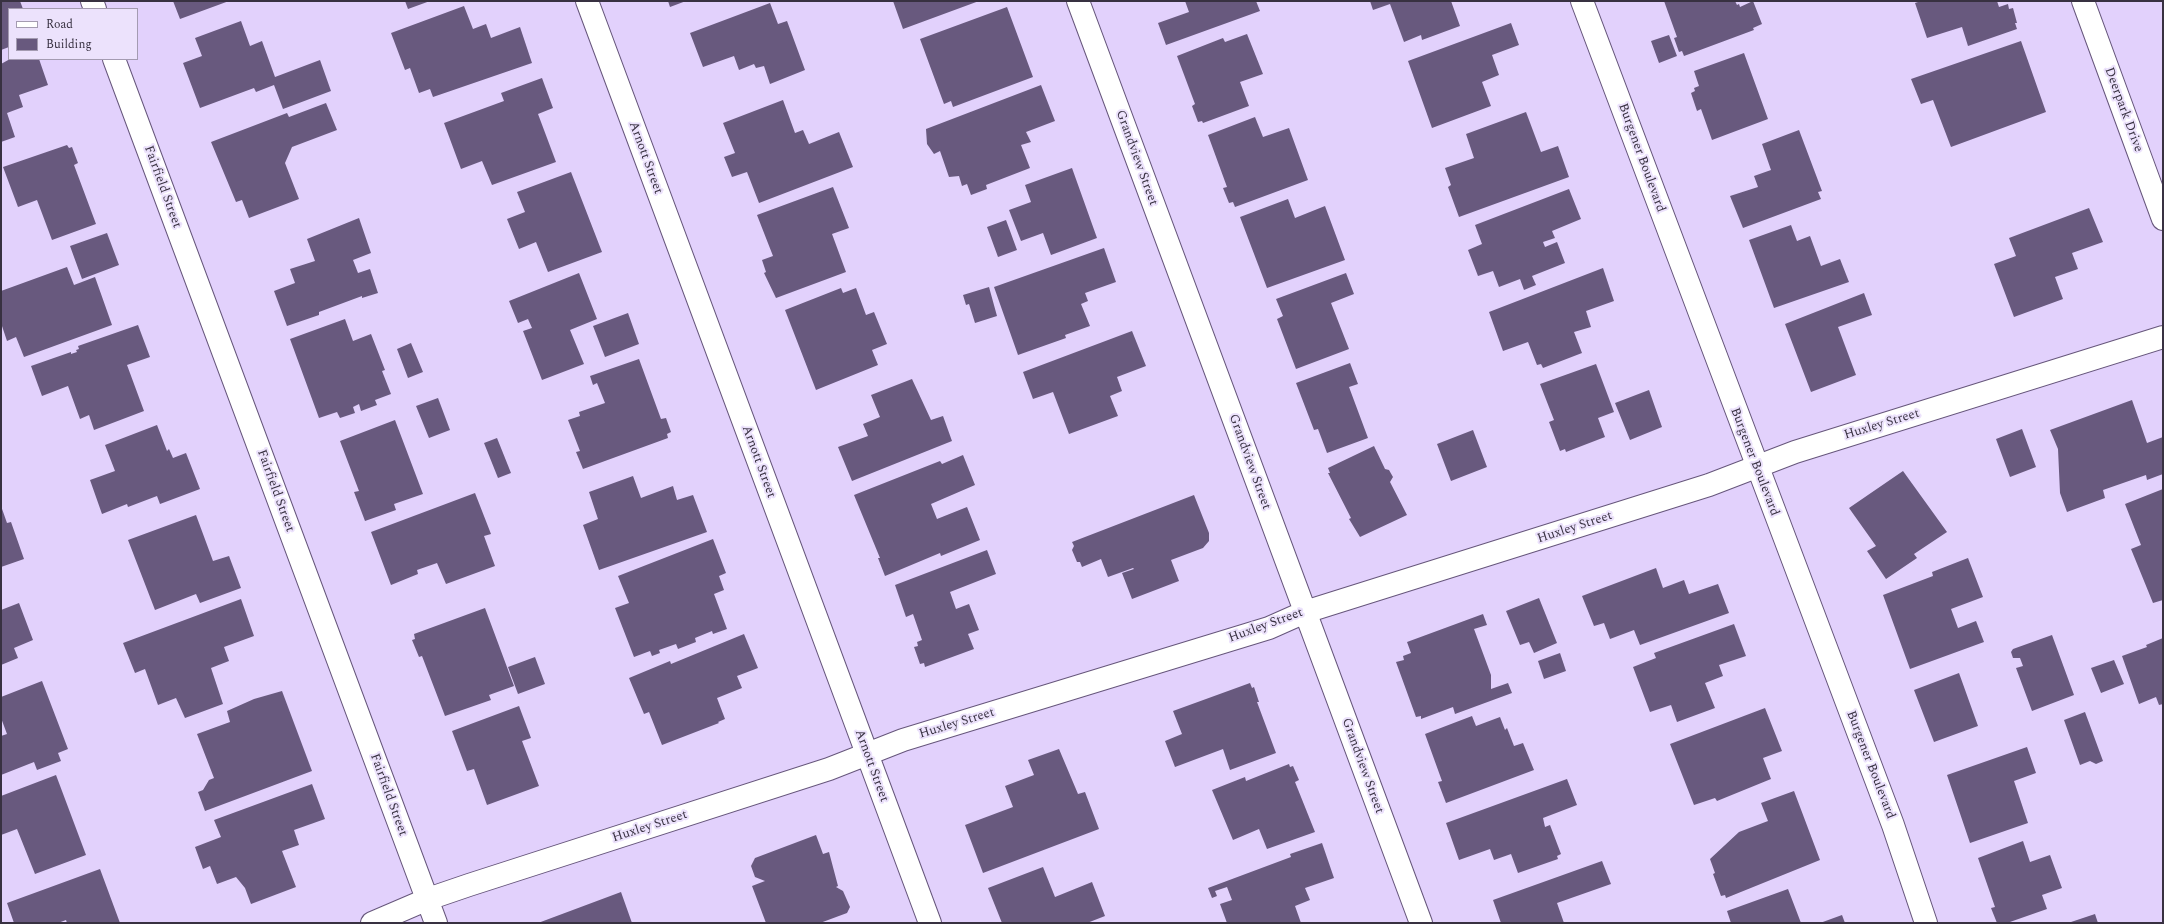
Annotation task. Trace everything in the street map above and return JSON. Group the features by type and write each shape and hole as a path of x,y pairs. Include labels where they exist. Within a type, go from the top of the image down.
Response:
{"street":[{"name":"Arnott Street","path":"587,1 930,923"},
{"name":"Grandview Street","path":"1078,1 1421,923"},
{"name":"Burgener Boulevard","path":"1582,1 1756,467 1893,825 1926,923"},
{"name":"Deerpark Drive","path":"2082,1 2163,219"},
{"name":"Fairfield Street","path":"114,60 436,923"},
{"name":"Huxley Street","path":"372,923 428,899 829,769 911,738 1269,628 1305,612 1342,602 1709,485 1795,452 2163,337"}],"building":[{"path":"1,1 20,1 23,8 8,8 8,47 1,50"},
{"path":"173,1 229,1 180,19"},
{"path":"405,1 430,1 408,9"},
{"path":"668,1 686,1 670,7"},
{"path":"893,1 979,1 903,29"},
{"path":"1185,1 1256,1 1260,11 1166,45 1158,23 1189,12"},
{"path":"1370,1 1451,1 1460,26 1422,40 1421,35 1404,42 1390,4 1373,10"},
{"path":"1664,1 1735,1 1740,7 1753,1 1762,24 1753,28 1754,30 1684,56 1682,51 1679,52 1674,38 1677,37"},
{"path":"1921,1 1997,1 1999,7 2008,4 2009,9 2013,8 2017,29 1968,46 1962,27 1927,38 1915,3"},
{"path":"770,3 778,24 787,21 805,70 770,84 764,66 756,68 754,64 739,70 734,56 703,67 690,33"},
{"path":"464,6 473,29 486,24 491,38 520,27 532,63 433,97 430,89 419,93 410,68 405,70 391,33"},
{"path":"1007,7 1033,77 953,107 951,101 944,104 920,39"},
{"path":"241,21 250,46 262,41 275,77 320,60 331,91 283,109 274,85 256,92 254,88 200,108 183,63 202,56 195,38"},
{"path":"1511,23 1519,45 1492,55 1499,75 1482,82 1491,106 1432,128 1408,61"},
{"path":"1247,34 1263,74 1240,82 1249,106 1203,123 1202,121 1198,122 1192,106 1195,104 1177,56 1223,38 1225,42"},
{"path":"1669,35 1677,56 1659,63 1651,41"},
{"path":"2021,41 2046,112 1951,147 1933,100 1921,104 1911,79"},
{"path":"1744,53 1768,119 1712,140 1701,109 1697,111 1691,93 1695,91 1694,88 1699,86 1694,71"},
{"path":"8,60 39,60 48,85 19,95 23,107 7,113 15,137 1,142 1,64"},
{"path":"542,78 553,108 538,114 556,162 492,185 482,161 461,169 444,123 504,101 501,93"},
{"path":"1041,85 1055,121 1026,132 1031,142 1021,145 1030,168 986,185 987,189 971,195 967,184 962,186 959,176 949,177 940,151 934,154 927,144 926,129"},
{"path":"783,100 795,133 803,130 809,144 839,132 853,167 759,203 747,172 732,177 724,157 735,153 723,123"},
{"path":"326,103 337,130 292,147 285,163 299,199 249,218 242,200 236,202 211,142 287,113 289,117"},
{"path":"1526,112 1541,152 1558,146 1569,177 1459,217 1448,187 1451,185 1445,168 1474,158 1466,134"},
{"path":"1255,117 1263,137 1289,128 1308,180 1235,207 1233,202 1229,203 1223,188 1227,187 1208,135"},
{"path":"1799,130 1822,191 1818,192 1821,199 1743,228 1730,196 1758,187 1754,176 1771,170 1762,144"},
{"path":"67,145 69,148 72,147 78,163 74,165 96,224 52,240 37,200 18,207 3,167"},
{"path":"1072,168 1097,238 1051,255 1043,233 1021,241 1009,210 1031,202 1025,185"},
{"path":"571,172 602,252 548,272 536,242 519,249 507,219 525,212 517,192"},
{"path":"833,187 849,228 832,234 846,272 776,298 764,273 766,272 762,260 773,256 757,215"},
{"path":"1569,189 1581,219 1552,231 1555,238 1543,242 1545,247 1557,242 1565,263 1532,276 1536,285 1524,290 1520,279 1499,287 1493,271 1478,276 1468,250 1482,244 1475,225"},
{"path":"1288,199 1295,218 1325,206 1345,260 1267,288 1240,217"},
{"path":"2089,208 2103,242 2072,253 2078,269 2055,277 2063,299 2014,317 1994,264 2016,256 2009,238"},
{"path":"359,218 371,253 353,260 358,273 370,269 378,293 362,298 362,296 319,312 319,315 287,326 274,291 295,283 290,269 315,261 307,239"},
{"path":"1006,220 1017,250 998,257 987,227"},
{"path":"1791,225 1797,241 1810,236 1821,266 1840,259 1849,282 1774,308 1749,240"},
{"path":"107,233 119,265 82,279 70,246"},
{"path":"1104,248 1116,282 1085,293 1088,301 1081,304 1090,326 1065,335 1066,338 1018,355 994,287"},
{"path":"67,267 74,285 95,277 112,325 24,357 16,337 7,341 1,323 1,291"},
{"path":"1603,268 1614,301 1586,311 1591,327 1574,332 1582,353 1543,368 1541,364 1537,365 1528,342 1503,351 1489,312"},
{"path":"579,273 597,319 570,330 584,364 542,380 523,331 532,328 528,319 518,323 509,301"},
{"path":"1346,273 1354,294 1331,303 1349,349 1296,369 1277,319 1283,316 1276,299"},
{"path":"989,287 997,316 975,323 969,304 966,305 963,295"},
{"path":"841,288 843,293 856,288 866,315 874,312 887,344 872,350 878,365 816,390 785,310"},
{"path":"1864,293 1872,315 1838,327 1856,375 1811,392 1785,324"},
{"path":"628,313 639,344 605,357 593,326"},
{"path":"345,319 353,341 371,334 385,370 382,371 391,394 375,400 377,405 361,411 359,404 353,407 355,413 340,418 337,412 319,418 290,339"},
{"path":"138,325 150,357 127,365 144,411 94,430 89,415 80,419 68,386 42,396 31,366 71,352 71,354 77,352 76,350 79,349 78,346"},
{"path":"1132,331 1146,366 1117,377 1122,391 1110,396 1118,416 1069,434 1053,392 1033,399 1023,372"},
{"path":"411,343 423,372 408,378 397,349"},
{"path":"639,359 661,419 666,418 671,432 667,434 668,438 583,469 576,452 580,451 568,420 580,416 579,412 605,403 597,383 593,385 590,376"},
{"path":"1350,363 1358,384 1349,387 1368,438 1327,453 1318,429 1314,430 1296,383"},
{"path":"1596,364 1614,412 1598,418 1605,437 1566,452 1565,449 1560,451 1549,422 1554,420 1540,384"},
{"path":"912,379 931,420 943,416 952,441 852,481 838,447 868,436 863,424 880,417 871,395"},
{"path":"1649,390 1662,427 1630,440 1615,403"},
{"path":"438,398 450,430 429,438 416,406"},
{"path":"2132,400 2147,443 2163,437 2163,474 2147,480 2146,475 2103,490 2105,498 2067,512 2060,493 2058,449 2050,430"},
{"path":"395,420 423,494 394,504 396,510 365,521 354,492 359,491 340,441"},
{"path":"157,425 167,451 169,449 173,458 186,453 200,489 160,504 157,496 128,507 127,504 102,514 90,480 115,471 105,445"},
{"path":"2022,429 2036,467 2010,477 1996,439"},
{"path":"1473,430 1487,467 1451,481 1437,444"},
{"path":"497,438 511,473 498,478 484,443"},
{"path":"1374,446 1385,469 1389,470 1393,477 1390,482 1407,515 1360,537 1349,519 1351,518 1328,473 1330,473 1328,468"},
{"path":"963,455 975,485 931,504 937,519 967,507 980,540 941,556 940,553 885,576 878,558 880,558 854,495 940,461 942,464"},
{"path":"1903,471 1947,532 1914,554 1917,558 1886,579 1867,551 1876,546 1849,508"},
{"path":"633,476 641,498 673,486 677,500 693,495 707,532 599,570 583,525 598,519 589,492"},
{"path":"2163,489 2163,600 2153,603 2131,549 2141,545 2125,504"},
{"path":"475,493 491,534 484,536 495,566 446,584 437,563 417,570 418,574 391,585 371,532"},
{"path":"1194,495 1209,533 1209,541 1203,548 1171,560 1179,581 1132,599 1122,573 1134,569 1133,568 1108,577 1101,559 1082,567 1080,562 1077,562 1072,550 1074,546 1072,542"},
{"path":"1,506 7,523 11,522 24,559 1,567"},
{"path":"196,515 213,561 229,556 241,588 200,603 196,594 155,610 128,540"},
{"path":"713,539 726,573 719,576 724,590 714,594 727,629 713,634 712,631 695,638 696,642 678,649 676,644 659,650 660,653 652,656 650,651 634,657 615,608 629,603 618,576"},
{"path":"987,550 996,574 950,592 956,609 969,604 979,630 968,634 974,649 925,667 924,663 920,664 914,647 918,646 917,642 922,640 913,614 906,617 895,585"},
{"path":"1968,558 1983,597 1951,609 1958,628 1976,621 1984,642 1910,669 1883,595 1933,576 1932,572"},
{"path":"1656,568 1663,588 1684,580 1689,594 1718,584 1729,613 1640,645 1634,630 1610,639 1604,623 1594,626 1582,596"},
{"path":"1539,598 1557,643 1534,653 1529,642 1520,645 1506,611"},
{"path":"241,599 254,636 224,647 229,661 211,668 223,704 185,718 176,698 158,705 145,669 135,673 123,643"},
{"path":"19,603 33,640 14,648 18,658 1,665 1,610"},
{"path":"485,608 514,686 489,695 491,700 445,716 422,656 419,657 412,640 415,639 414,634"},
{"path":"1483,614 1487,625 1474,629 1491,675 1491,689 1508,683 1512,693 1455,714 1453,707 1421,719 1421,716 1416,717 1396,662 1404,660 1403,656 1411,653 1407,642"},
{"path":"1734,624 1746,656 1719,665 1723,676 1705,683 1715,708 1677,722 1671,705 1650,712 1633,667 1656,658 1654,653"},
{"path":"744,634 758,668 737,676 742,688 717,698 725,719 718,722 719,723 662,745 649,712 644,714 629,678 670,661 671,664"},
{"path":"2052,635 2074,695 2032,711 2016,668 2023,666 2020,658 2013,658 2011,652 2013,649"},
{"path":"2163,638 2163,704 2159,705 2156,697 2139,704 2122,656 2147,647 2146,645"},
{"path":"1560,653 1566,671 1544,679 1538,661"},
{"path":"535,657 545,684 518,694 508,667"},
{"path":"2114,660 2124,684 2101,693 2091,668"},
{"path":"1959,673 1978,726 1934,742 1914,690"},
{"path":"42,681 68,749 58,753 61,761 37,770 34,762 1,775 1,736 7,734 1,718 1,697"},
{"path":"1250,683 1252,688 1254,687 1259,702 1257,702 1276,753 1230,770 1223,749 1175,767 1165,741 1182,734 1173,711"},
{"path":"282,691 312,771 205,811 198,792 203,790 209,780 214,778 197,734 230,722 227,711 254,699"},
{"path":"519,706 531,738 522,741 539,786 487,805 474,769 467,771 452,731"},
{"path":"1765,708 1782,751 1763,758 1771,779 1717,801 1715,798 1694,805 1670,744"},
{"path":"2085,712 2103,761 2096,764 2090,761 2080,765 2064,720"},
{"path":"1472,716 1476,726 1500,717 1505,730 1507,728 1514,746 1523,743 1534,770 1446,803 1438,782 1442,781 1425,734"},
{"path":"2027,747 2036,773 2014,781 2028,823 1970,843 1947,775"},
{"path":"1059,749 1078,794 1085,792 1099,829 983,873 965,825 1013,807 1005,786 1034,775 1028,760"},
{"path":"1289,764 1290,767 1293,766 1299,780 1295,782 1315,832 1267,849 1259,829 1233,840 1212,790 1245,777 1246,781"},
{"path":"56,775 86,855 35,874 17,829 1,835 1,796"},
{"path":"1567,779 1577,805 1543,818 1545,827 1550,825 1561,854 1557,856 1558,859 1518,873 1511,854 1494,860 1490,849 1459,860 1446,823"},
{"path":"312,784 325,819 294,830 299,845 282,851 296,887 251,904 245,888 236,877 217,884 210,866 203,869 195,847 221,837 214,820"},
{"path":"1794,791 1820,860 1726,898 1725,895 1721,896 1713,874 1715,873 1710,859 1739,832 1768,821 1761,803"},
{"path":"816,835 823,854 829,852 838,886 836,887 843,891 850,907 847,913 820,923 766,923 752,886 765,881 755,877 751,866 755,858"},
{"path":"2023,841 2030,862 2050,855 2062,888 2042,895 2047,909 2007,923 1997,923 1991,908 1995,907 1978,858"},
{"path":"1322,843 1334,878 1305,888 1310,900 1295,906 1301,923 1227,923 1220,904 1232,900 1227,887 1215,891 1217,896 1212,898 1208,888 1291,857 1290,854"},
{"path":"1602,861 1611,884 1557,903 1564,923 1501,923 1493,900"},
{"path":"1043,867 1055,897 1092,882 1105,916 1087,923 1002,923 988,888"},
{"path":"100,869 120,923 67,923 66,920 58,923 14,923 7,903"},
{"path":"1788,889 1801,923 1731,923 1727,911"},
{"path":"621,892 632,923 538,923"},
{"path":"2095,914 2098,923 2068,923"},
{"path":"1842,915 1845,923 1820,923"}]}
